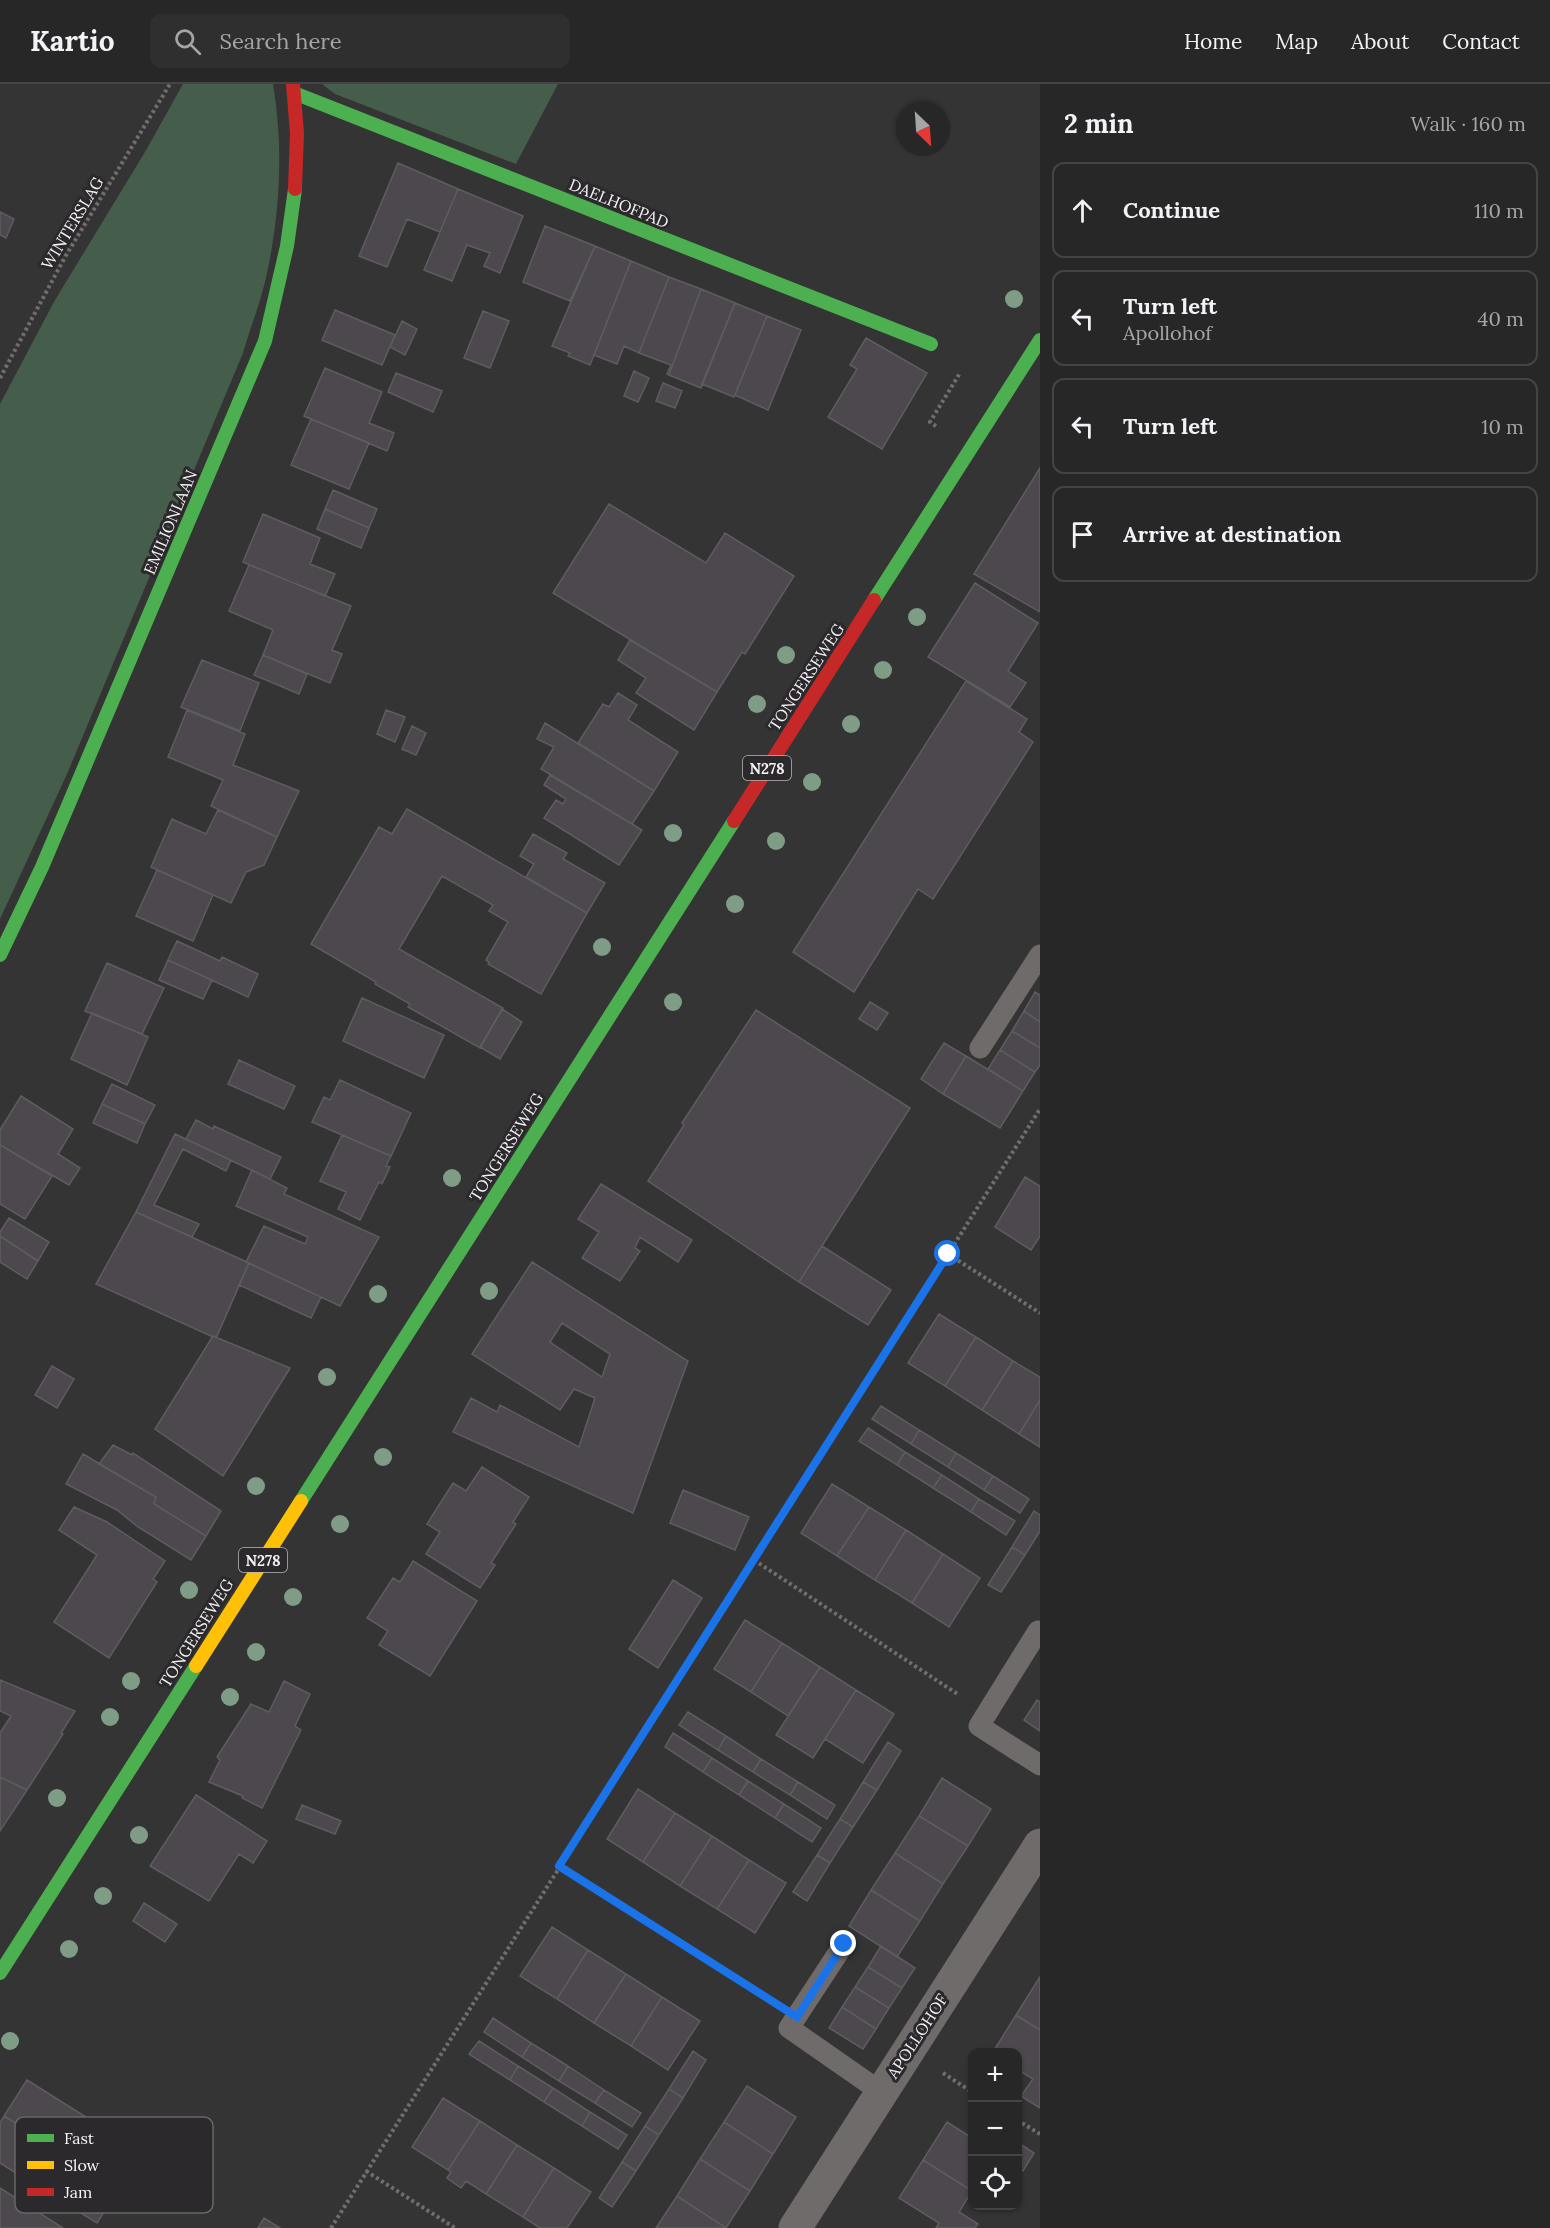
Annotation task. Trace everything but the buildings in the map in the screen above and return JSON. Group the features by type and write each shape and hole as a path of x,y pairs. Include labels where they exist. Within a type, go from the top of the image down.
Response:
{"main road":[{"name":"DAELHOFPAD","path":"293,88 931,344"},
{"name":"EMILIONLAAN","path":"0,955 42,867 265,341 283,273 297,183 297,128 293,88"},
{"name":"TONGERSEWEG","path":"0,1973 1037,352"}],"street":[{"name":"APOLLOHOF","path":"795,2228 1040,1845"}],"lane":[{"path":"980,1048 1040,955"},
{"path":"1038,1631 979,1726 1040,1765"},
{"path":"844,1944 789,2028 881,2092"}],"path":[{"name":"WINTERSLAG","path":"0,378 65,257 170,84"},
{"path":"331,2228 1040,1109"},
{"path":"948,1254 1040,1312"},
{"path":"754,1560 987,1713"},
{"path":"559,1866 797,2017"},
{"path":"1022,2123 1040,2134"},
{"path":"366,2171 456,2228"}],"green space":[{"path":"183,84 273,84 278,133 279,183 274,233 265,282 243,353 67,774 0,919 0,404 55,300 145,152"},
{"path":"322,84 558,84 516,164 335,94"}],"traffic: fast":[{"path":"294,93 931,344"},
{"path":"0,955 42,867 265,341 287,246 295,189"},
{"path":"874,600 1040,340"},
{"path":"301,1501 734,821"},
{"path":"0,1973 196,1666"}],"traffic: slow":[{"path":"196,1666 301,1501"}],"traffic: jam":[{"path":"293,84 297,133 295,189"},
{"path":"734,821 874,600"}],"route":[{"path":"844,1944 797,2017 559,1866 948,1254"}]}
